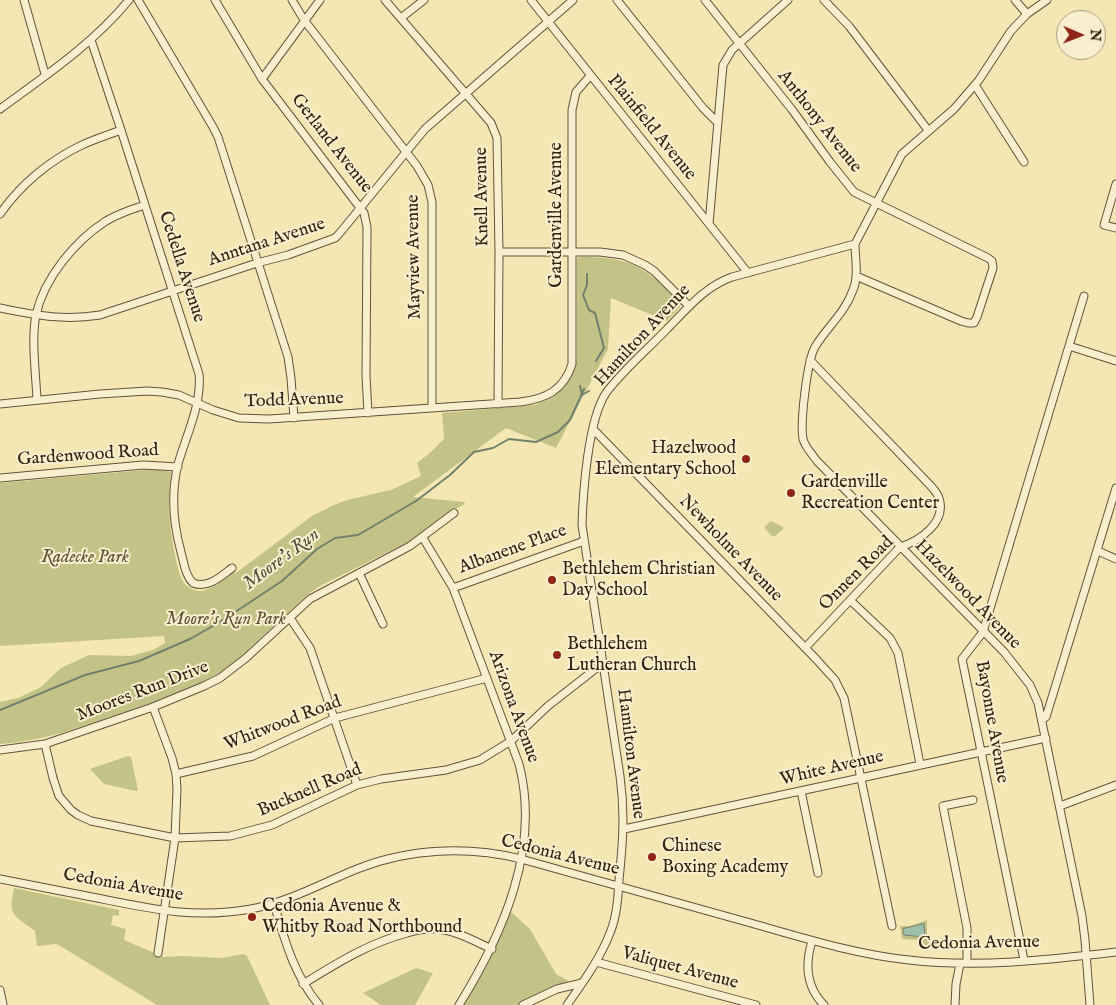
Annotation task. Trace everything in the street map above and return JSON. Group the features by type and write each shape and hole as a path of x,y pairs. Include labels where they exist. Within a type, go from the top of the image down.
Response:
{"street":[{"path":"24,0 45,74"},
{"path":"0,108 91,40 129,0"},
{"path":"138,0 213,127 288,357 292,378 294,418"},
{"name":"Gerland Avenue","path":"215,0 262,79 361,208 366,219 366,367 368,413"},
{"name":"Mayview Avenue","path":"292,0 304,20 425,177 432,202 432,408"},
{"path":"262,79 320,0"},
{"name":"Knell Avenue","path":"384,0 491,123 497,138 499,252 498,404"},
{"path":"401,18 424,0"},
{"name":"Plainfield Avenue","path":"531,0 748,273"},
{"name":"Anntana Avenue","path":"0,308 36,315 68,318 100,315 172,290 288,255 334,238 361,208 425,129 573,0"},
{"path":"617,0 703,108 717,122"},
{"name":"Anthony Avenue","path":"705,0 854,192 988,258 992,261 993,268 977,316 975,321 971,323 960,321 856,276"},
{"path":"709,224 723,64 728,55 739,44 788,0"},
{"path":"824,0 849,26 928,130"},
{"path":"1015,0 1027,14"},
{"path":"854,244 902,154 928,130 954,110 975,85 1002,42 1027,14 1047,0"},
{"name":"Cedella Avenue","path":"91,40 197,367 200,382 178,467 174,508 178,541 186,572 193,583 203,585 220,578 232,568"},
{"name":"Gardenville Avenue","path":"572,359 573,100 579,86 590,76"},
{"path":"975,85 1024,162"},
{"path":"0,214 21,189 52,163 82,145 121,130"},
{"path":"1116,184 1104,225 1116,228"},
{"path":"37,400 36,315 61,262 78,244 108,220 145,204"},
{"name":"Hamilton Avenue","path":"567,1005 596,962 611,931 619,886 624,829 622,791 582,525 593,429 598,410 606,393 699,296 719,283 748,273 854,244"},
{"name":"Hazelwood Avenue","path":"854,244 856,276 853,291 842,312 815,347 810,360 803,430 805,444 818,461 900,547 1004,652 1030,685 1038,703 1042,720 1082,916 1090,1005"},
{"path":"499,252 611,253 623,255 654,271 689,306"},
{"name":"Bayonne Avenue","path":"1024,960 962,658 983,632 1084,296"},
{"path":"1069,346 1116,361"},
{"name":"Todd Avenue","path":"0,404 147,391 179,395 213,410 239,418 269,419 498,404 537,400 548,395 566,379 572,359"},
{"name":"Onnen Road","path":"804,648 900,547 914,542 930,529 938,517 940,506 939,497 927,482 810,360"},
{"name":"Newholme Avenue","path":"593,429 828,671 840,687 844,698 892,926"},
{"name":"Gardenwood Road","path":"0,478 143,465 178,467"},
{"path":"1042,720 1046,717 1116,488"},
{"name":"Moores Run Drive","path":"0,750 45,744 153,707 220,678 246,658 310,599 424,538 454,513"},
{"name":"Arizona Avenue","path":"424,538 453,588 511,741 519,764 524,790 521,859 506,914 492,949 459,1005"},
{"name":"Albanene Place","path":"453,588 584,541"},
{"path":"1098,551 1116,559"},
{"path":"359,573 383,624"},
{"path":"850,600 890,638 898,653 920,764"},
{"path":"290,618 310,647 357,785"},
{"name":"Bucknell Road","path":"45,744 56,787 64,803 71,810 91,821 175,838 230,836 281,821 357,785 463,766 480,760 511,741 548,706 603,664"},
{"name":"Whitwood Road","path":"176,774 253,756 335,718 487,678"},
{"path":"153,707 168,746 176,774 177,804 175,838 158,952"},
{"name":"White Avenue","path":"624,829 1046,738"},
{"path":"1060,806 1116,785"},
{"path":"801,791 818,873"},
{"path":"955,1005 956,984 964,963 967,928 943,806 973,800"},
{"name":"Cedonia Avenue","path":"0,878 164,912 216,913 252,909 274,904 356,869 402,856 436,851 458,851 494,854 521,859 812,940 894,958 964,963 1086,956 1116,952"},
{"path":"274,904 293,964 303,984 319,1005"},
{"path":"303,984 351,954 372,944 418,930 436,928 446,930 467,937 492,949"},
{"path":"812,940 808,972 812,990 824,1005"},
{"name":"Valiquet Avenue","path":"596,962 756,1005"},
{"path":"522,1005 557,989 582,982"},
{"path":"0,990 3,1005"}],"green space":[{"path":"579,257 612,259 636,266 657,280 681,303 681,306 667,321 611,298 608,349 556,448 506,428 413,497 464,502 465,504 444,515 410,541 320,586 307,595 224,670 196,686 150,704 46,737 0,744 0,702 18,698 41,687 61,668 89,655 131,656 153,650 165,643 164,636 0,646 0,483 156,469 171,472 169,510 178,568 186,585 201,591 209,589 234,572 236,573 312,516 347,500 391,490 421,476 417,463 444,439 442,413 534,405 551,398 563,388 568,382 577,358 577,259"},
{"path":"771,521 783,527 775,536 772,536 765,529 765,526"},
{"path":"128,756 131,757 138,790 136,791 104,784 90,769"},
{"path":"14,888 119,910 119,916 113,915 111,925 126,929 124,940 164,957 221,958 244,954 247,956 270,1005 157,1005 57,944 37,946 35,931 17,918 12,910"},
{"path":"511,912 530,929 556,974 569,981 548,989 525,1005 462,1005"},
{"path":"927,920 927,939 930,939 929,947 918,947 918,940 902,939 900,926 910,926"},
{"path":"416,968 433,973 415,1005 381,1005 363,993"}],"shaded area":[{"path":"924,924 925,937 904,935 903,929"}],"waterway":[{"path":"587,274 587,285 583,295 589,310 595,313 604,348 596,361"},
{"name":"Moore's Run","path":"580,386 582,395"},
{"name":"Moore's Run","path":"0,710 85,675 139,661 190,639 220,622 282,581 317,549 335,538 358,535 416,501 450,475 474,452 493,448 509,439 536,442 558,432 570,420 584,389"},
{"name":"Moore's Run","path":"582,395 589,391"}],"place":[{"name":"Hazelwood Elementary School","path":"746,459"},
{"name":"Gardenville Recreation Center","path":"791,493"},
{"name":"Bethlehem Christian Day School","path":"552,580"},
{"name":"Bethlehem Lutheran Church","path":"557,655"},
{"name":"Chinese Boxing Academy","path":"652,857"},
{"name":"Cedonia Avenue & Whitby Road Northbound","path":"252,917"}],"park label":[{"name":"Radecke Park","path":"85,558"},
{"name":"Moore's Run Park","path":"226,620"}]}
